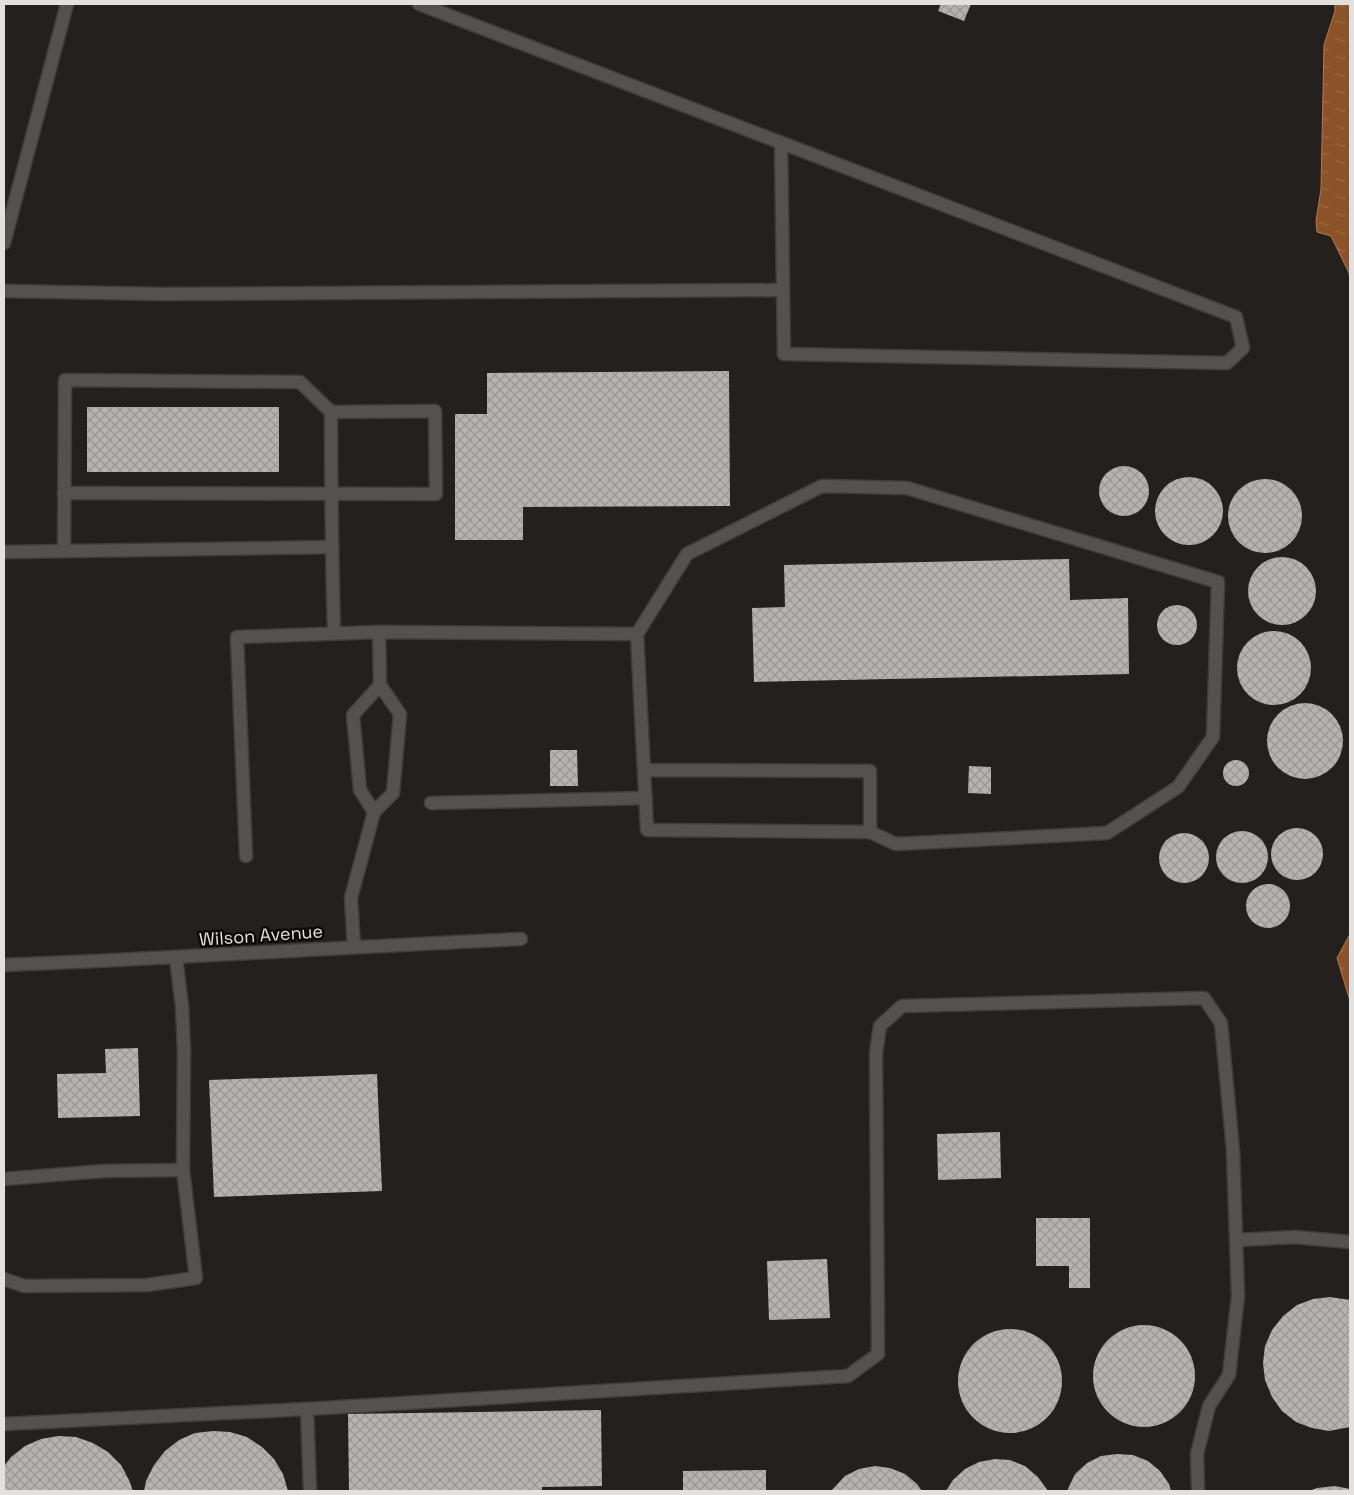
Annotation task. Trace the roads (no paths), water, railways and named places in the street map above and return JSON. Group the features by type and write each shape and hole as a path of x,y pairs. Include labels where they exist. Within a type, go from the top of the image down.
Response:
{"street":[{"path":"4,243 67,4"},
{"path":"419,4 781,143 1236,318 1243,348 1226,364 784,354 781,143"},
{"path":"4,291 163,294 783,290"},
{"path":"64,493 436,494 434,411 331,412 300,382 65,380 64,493 64,551"},
{"path":"331,412 334,633"},
{"path":"822,486 907,488 1218,582 1213,737 1178,787 1107,833 896,844 870,832 648,830 637,634 688,554 822,486"},
{"path":"4,552 332,546"},
{"path":"354,946 351,898 374,812 393,794 400,714 380,685 379,632"},
{"path":"246,856 237,637 379,632 637,634"},
{"path":"374,812 360,790 353,715 380,685"},
{"path":"645,770 870,771 870,832"},
{"path":"431,803 646,798"},
{"name":"Wilson Avenue","path":"4,965 176,958 354,946 521,939"},
{"path":"4,1279 24,1286 138,1285 196,1278 183,1170 184,1050 182,1006 176,958"},
{"path":"4,1424 848,1376 878,1354 876,1053 880,1026 902,1006 1204,998 1221,1023 1233,1150 1238,1296 1229,1375 1209,1406 1197,1454 1198,1491"},
{"path":"4,1179 104,1171 183,1170"},
{"path":"1236,1240 1295,1237 1350,1242"},
{"path":"307,1408 310,1491"}],"water":[{"path":"1335,4 1350,4 1350,281 1349,273 1331,236 1317,232 1316,221 1321,189 1324,45 1335,11"},
{"path":"1350,934 1350,1001 1337,958"}]}
